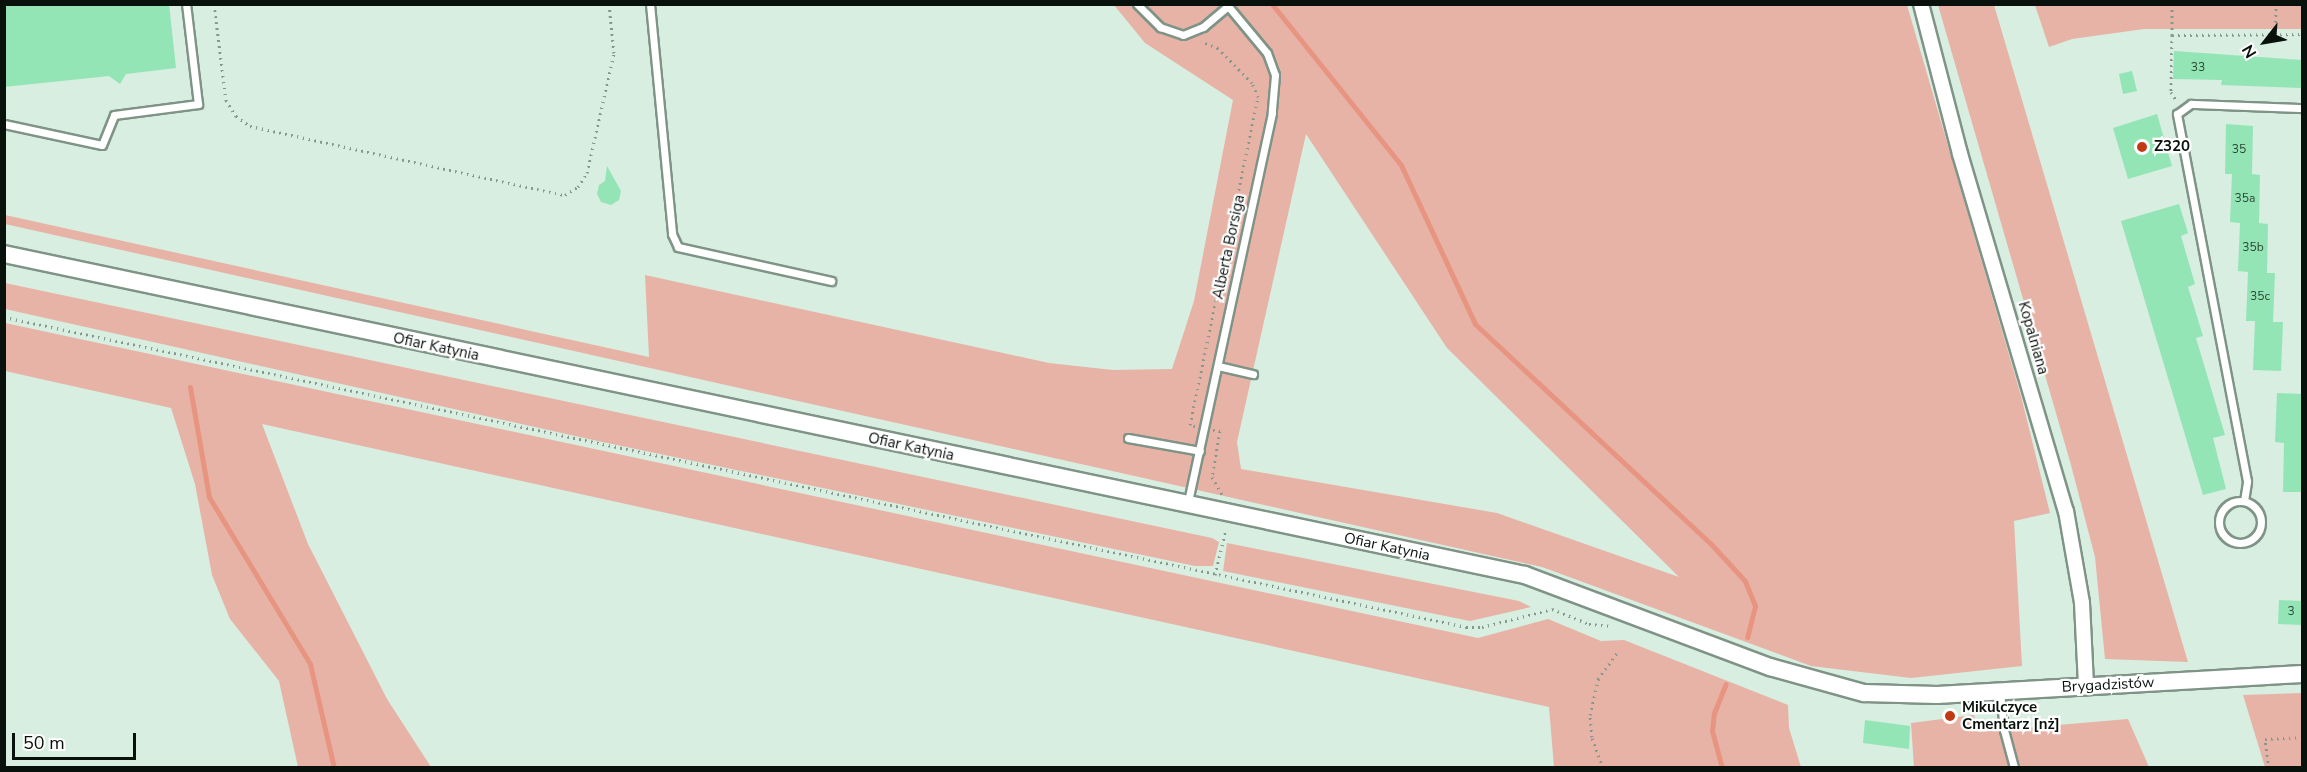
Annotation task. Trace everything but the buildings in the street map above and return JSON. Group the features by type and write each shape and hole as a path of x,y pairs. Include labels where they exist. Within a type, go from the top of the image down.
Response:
{"street":[{"name":"Kopalniana","path":"1921,4 1960,154 2066,511 2082,603 2086,686"},
{"name":"Ofiar Katynia","path":"4,254 1187,506 1525,575 1807,680"},
{"name":"Brygadzistów","path":"1807,680 1891,695 2000,692 2302,674"}],"lane":[{"path":"4,124 102,146 114,116 198,104 186,4"},
{"path":"650,4 672,234 678,247 831,281"},
{"path":"1137,4 1160,27 1184,35"},
{"name":"Alberta Borsiga","path":"1184,35 1203,27 1228,6 1267,53 1275,89 1187,506"},
{"path":"2244,501 2247,481 2177,114 2181,108 2191,104 2302,108"},
{"path":"1218,366 1253,374"},
{"path":"1128,438 1200,451"},
{"path":"2244,501 2256,507 2261,520 2259,533 2248,542 2235,544 2223,537 2218,524 2221,511 2230,502 2244,501"},
{"path":"2000,692 2004,730 2013,768"}],"path":[{"path":"214,4 226,100 236,117 250,126 565,195 578,188 587,173 614,52 609,4"},
{"path":"2172,4 2171,92 2181,108"},
{"path":"2275,34 2276,4"},
{"path":"2172,35 2302,34"},
{"path":"1184,35 1214,44 1252,83 1258,97 1190,425"},
{"path":"4,317 1472,627 1552,609 1589,624 1621,625"},
{"path":"1220,431 1212,477 1218,491 1232,497"},
{"path":"1215,574 1224,536"},
{"path":"1603,768 1592,737 1590,715 1598,679 1617,653"},
{"path":"2269,768 2265,739 2302,737"}],"shaded area":[{"path":"1114,5 1907,5 2021,396 2050,513 2014,521 2022,666 1911,678 1811,666 1542,567 5,224 5,215 649,357 645,275 1049,363 1113,370 1172,369 1194,301 1233,100 1145,43","holes":["1306,134 1447,348 1679,577 1497,513 1241,469 1237,442"]},
{"path":"1938,5 1994,5 2188,662 2105,659 2095,557 2071,465"},
{"path":"2035,5 2302,5 2302,29 2144,29 2072,39 2049,47"},
{"path":"5,283 1212,538 1219,542 1213,566 1195,566 593,440 5,309"},
{"path":"5,323 1478,638 1548,619 1601,641 1624,640 1788,705 1789,728 1801,767 1554,767 1549,707 262,424 308,544 387,699 431,767 298,767 279,681 230,619 212,575 195,484 171,408 5,371"},
{"path":"1227,543 1519,601 1531,607 1470,621 1223,571"},
{"path":"2302,693 2302,767 2265,767 2243,695"},
{"path":"1974,715 1978,732 2128,719 2149,767 1914,767 1911,723"}],"waterway":[{"path":"1272,4 1401,165 1475,324 1711,544 1745,581 1755,606 1747,637"},
{"path":"190,387 209,497 310,664 334,768"},
{"path":"1722,768 1712,731 1714,713 1726,684"}],"place":[{"name":"Z320","path":"2142,147"},
{"name":"Mikulczyce Cmentarz [nż]","path":"1950,716"}]}
